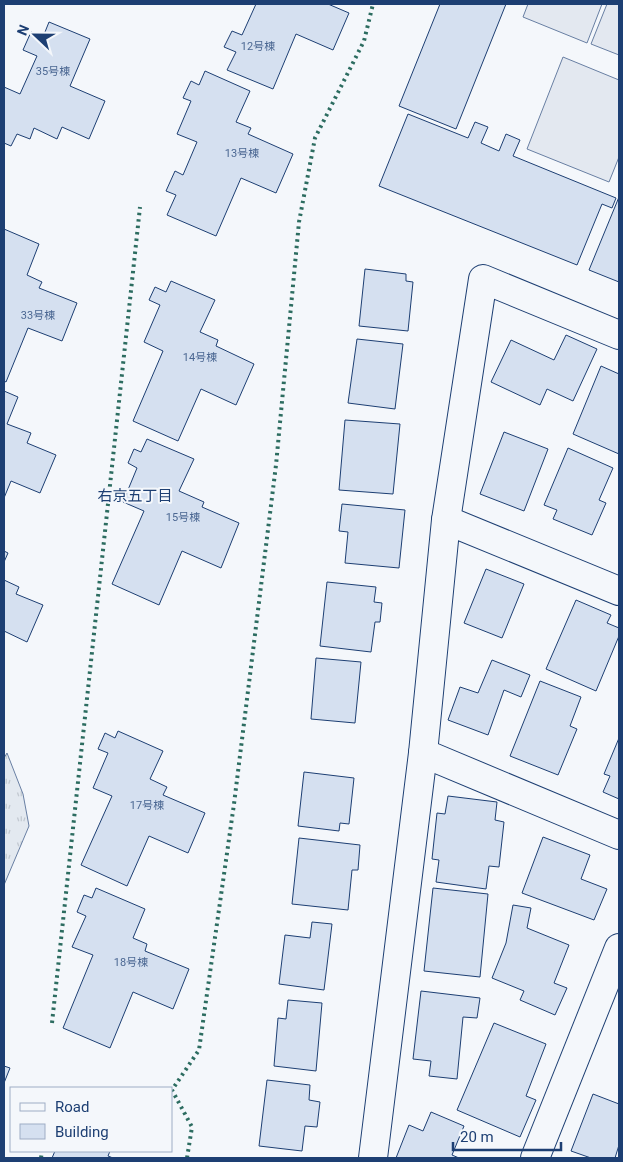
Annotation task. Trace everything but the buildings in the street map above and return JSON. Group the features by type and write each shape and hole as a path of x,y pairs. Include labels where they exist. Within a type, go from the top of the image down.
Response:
{"street":[{"path":"373,1158 423,753 446,520 484,279 619,335"},
{"path":"446,520 619,591"},
{"path":"423,753 619,835"},
{"path":"535,1158 619,948"}],"green space":[{"path":"7,753 23,794 29,826 4,885 4,758"}],"shaded area":[{"path":"528,4 602,4 587,43 523,17"},
{"path":"607,4 619,4 619,55 591,44"},
{"path":"563,57 619,80 619,157 609,182 527,149"}],"hedge":[{"path":"187,1158 192,1127 172,1090 199,1050 234,804 276,465 299,222 315,138 364,41 373,4"},
{"path":"52,1023 140,207"},
{"path":"41,1158 42,1152"}],"district":[{"name":"右京五丁目","path":"135,496"}]}
